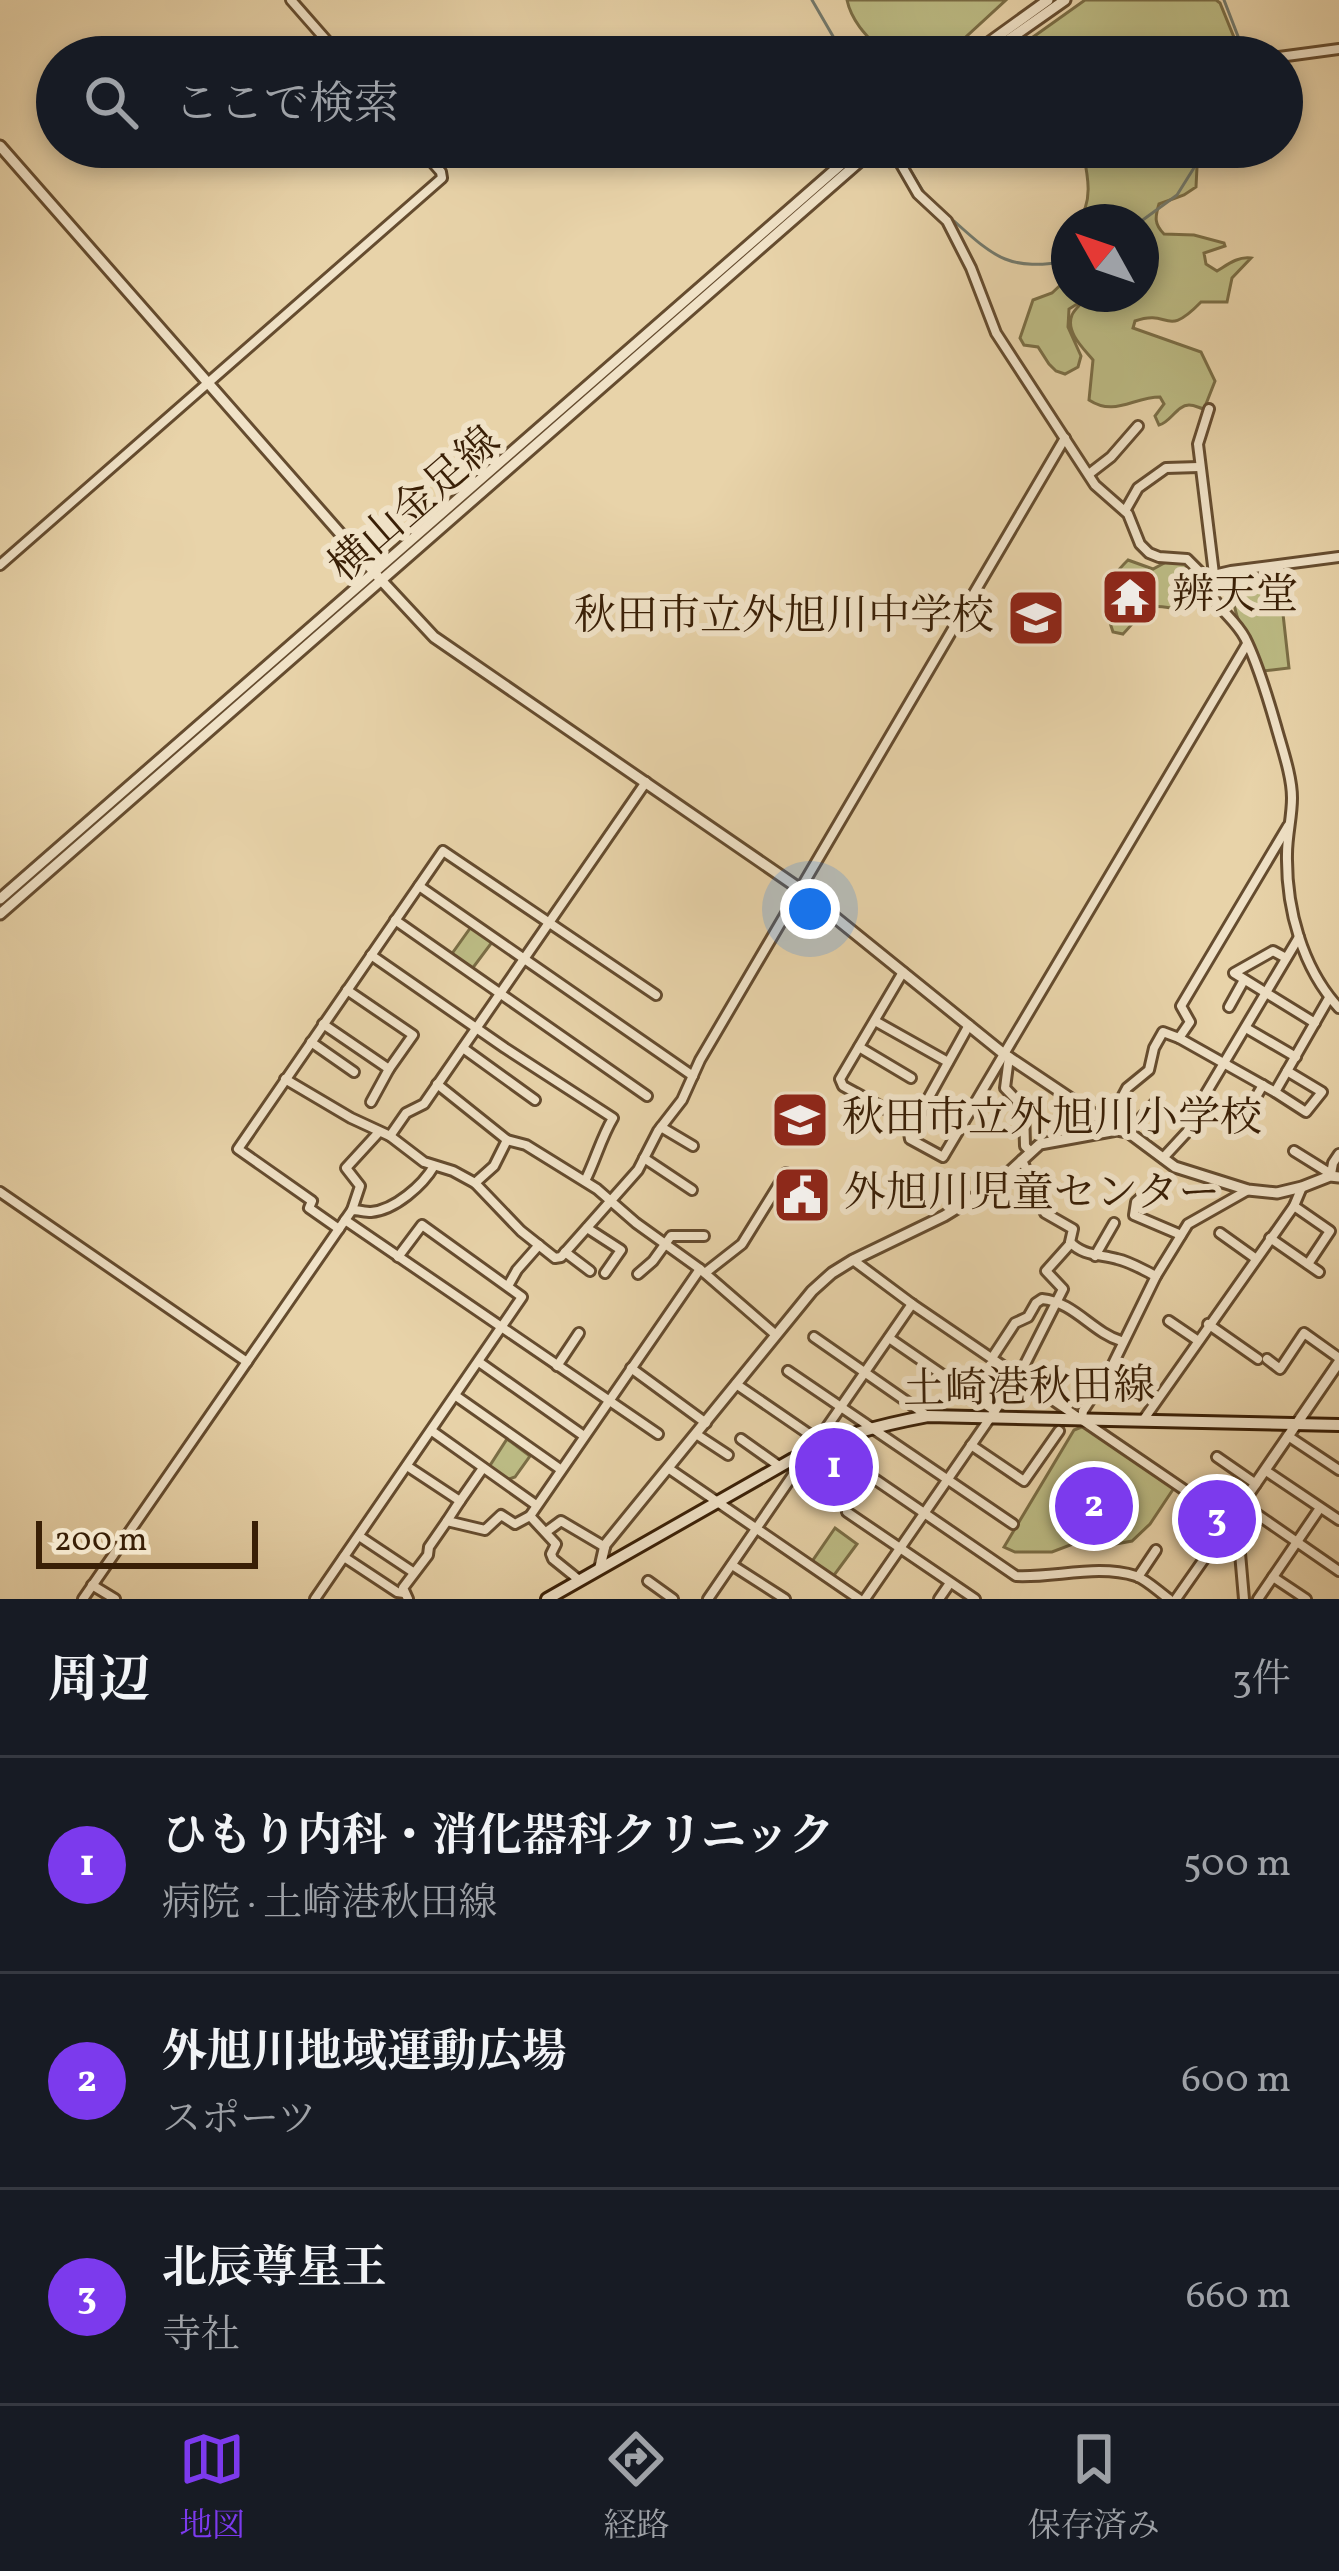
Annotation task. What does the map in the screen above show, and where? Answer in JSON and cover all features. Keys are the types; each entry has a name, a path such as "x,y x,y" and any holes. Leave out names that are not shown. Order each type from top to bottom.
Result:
{"main road":[{"name":"土崎港秋田線","path":"547,1599 820,1442 872,1427 928,1416 992,1414 1292,1431 1339,1426"}],"street":[{"path":"291,0 323,36"},
{"path":"997,36 1048,0"},
{"path":"1014,36 1065,0"},
{"path":"1303,54 1339,49"},
{"path":"0,146 434,638 800,889 1006,1055 1111,1129"},
{"path":"0,565 442,178 437,168"},
{"name":"横山金足線","path":"0,914 837,168"},
{"name":"横山金足線","path":"0,899 852,168"},
{"path":"903,168 918,194 947,221 997,333 1095,485 1125,511 1148,553 1187,559 1210,576 1339,557"},
{"path":"1209,410 1198,444 1211,598 1244,635 1276,725 1292,794 1287,857 1299,936 1306,960 1339,1008"},
{"path":"1089,474 1138,426"},
{"path":"285,1079 390,1136 434,1166 475,1183 539,1245 556,1258 565,1252 638,1170 682,1100 1065,438"},
{"path":"1125,511 1138,488 1166,468 1199,467"},
{"path":"969,1025 909,1132 910,1139 943,1157 1247,644"},
{"path":"390,1136 406,1113 424,1103 646,782"},
{"path":"1179,1038 1190,1022 1181,1006 1289,825"},
{"path":"656,995 443,851 238,1149 312,1201 308,1208 398,1257 658,1434"},
{"path":"419,886 693,1076"},
{"path":"395,920 647,1096"},
{"path":"1263,1085 1240,1124 1202,1100 1299,936"},
{"path":"1286,958 1273,951 1234,973 1315,1023"},
{"path":"371,955 614,1118 585,1181"},
{"path":"903,972 840,1079 913,1124"},
{"path":"1229,1007 1244,980"},
{"path":"347,990 413,1035 371,1102"},
{"path":"1275,1092 1329,998"},
{"path":"875,1021 948,1062"},
{"path":"323,1024 389,1070"},
{"path":"1246,1028 1296,1057"},
{"path":"1111,1129 1127,1088 1149,1070 1162,1031 1306,1112 1322,1092 1288,1071"},
{"path":"311,1042 354,1072"},
{"path":"859,1047 911,1078"},
{"path":"463,1048 535,1100"},
{"path":"1006,1055 1005,1088 1024,1108 1025,1145 1030,1150"},
{"path":"437,1084 508,1140 526,1145 585,1181 776,1335"},
{"path":"1128,1132 1155,1103"},
{"path":"1163,1158 1211,1106"},
{"path":"661,1127 693,1145"},
{"path":"600,1567 605,1547 812,1291 853,1260 944,1216 994,1184 1030,1150 1047,1141 1111,1129 1128,1132 1188,1172 1248,1190 1276,1193 1333,1175"},
{"path":"82,1599 352,1210 360,1186 346,1168 379,1132"},
{"path":"475,1183 494,1166 508,1140"},
{"path":"1294,1151 1333,1175"},
{"path":"1333,1175 1339,1154"},
{"path":"644,1158 692,1190"},
{"path":"668,1468 862,1599 1018,1376 1063,1289 1046,1271 1071,1244 1073,1229 1045,1213 1022,1160"},
{"path":"352,1210 379,1210 419,1188 434,1166"},
{"path":"447,1521 484,1530 501,1515 515,1524 530,1516 702,1271 742,1244 786,1173"},
{"path":"1143,1421 1303,1187"},
{"path":"1082,1418 1188,1224 1248,1190"},
{"path":"0,1192 247,1362"},
{"path":"1145,1194 1136,1202 1134,1215 1181,1235"},
{"path":"1294,1205 1330,1231 1307,1264"},
{"path":"1095,1256 1114,1222"},
{"path":"316,1599 523,1297 422,1225 398,1257"},
{"path":"587,1228 621,1250 604,1273"},
{"path":"1220,1233 1255,1258"},
{"path":"638,1274 670,1236 704,1235"},
{"path":"1270,1238 1319,1272"},
{"path":"1071,1244 1156,1276"},
{"path":"508,1286 539,1245"},
{"path":"565,1252 590,1271"},
{"path":"853,1260 1231,1521 1240,1553 1244,1599"},
{"path":"992,1358 1015,1323 1028,1317 1042,1299 1058,1301 1121,1341"},
{"path":"820,1442 912,1304"},
{"path":"1169,1321 1197,1340"},
{"path":"736,1384 1016,1576 1075,1571 1138,1576 1172,1599 1266,1471 1339,1360 1304,1333 1280,1369 1208,1324"},
{"path":"556,1366 579,1333"},
{"path":"814,1337 928,1416"},
{"path":"889,1338 992,1414"},
{"path":"479,1362 584,1436"},
{"path":"631,1368 706,1423"},
{"path":"788,1371 1013,1524"},
{"path":"456,1396 560,1469"},
{"path":"432,1431 536,1504"},
{"path":"971,1445 1024,1480 1058,1431"},
{"path":"1292,1431 1339,1470"},
{"path":"696,1434 728,1455"},
{"path":"741,1439 780,1467"},
{"path":"1217,1457 1256,1484"},
{"path":"708,1599 795,1472 793,1459"},
{"path":"407,1466 460,1501"},
{"path":"406,1596 403,1588 483,1467"},
{"path":"1266,1471 1339,1520"},
{"path":"1242,1504 1339,1571"},
{"path":"1258,1599 1321,1508"},
{"path":"847,1511 975,1599"},
{"path":"530,1516 556,1544 553,1559 579,1580"},
{"path":"546,1532 561,1521 605,1547"},
{"path":"359,1536 413,1572"},
{"path":"1138,1576 1156,1550"},
{"path":"344,1557 406,1596"},
{"path":"732,1565 785,1599"},
{"path":"1273,1577 1306,1599"},
{"path":"648,1581 674,1599"},
{"path":"939,1599 950,1583"},
{"path":"92,1585 115,1599"}],"shaded area":[{"path":"847,0 1006,0 967,36 867,36"},
{"path":"1085,0 1216,0 1233,36 1034,36"},
{"path":"1086,168 1197,168 1196,187 1159,204 1086,204"},
{"path":"1159,228 1164,234 1224,243 1204,253 1206,264 1217,271 1251,258 1232,278 1227,302 1201,302 1173,321 1135,321 1133,328 1201,352 1215,381 1204,409 1185,406 1159,425 1155,416 1164,404 1160,397 1116,407 1089,400 1093,360 1076,340 1071,328 1073,313 1159,312"},
{"path":"1051,293 1051,312 1069,312 1068,327 1081,356 1078,367 1065,374 1056,371 1038,347 1024,345 1020,338 1033,300"},
{"path":"1128,560 1153,569 1168,561 1186,562 1201,579 1182,610 1152,607 1123,634 1113,632 1107,593"},
{"path":"1278,569 1289,668 1263,671 1234,600 1213,585 1217,577"},
{"path":"471,927 493,941 472,969 451,955"},
{"path":"1084,1426 1174,1488 1132,1541 1105,1546 1078,1542 1052,1552 1015,1552 1004,1547 1074,1430"},
{"path":"507,1439 530,1456 515,1477 506,1480 489,1467"},
{"path":"835,1528 857,1544 832,1578 811,1563"}],"waterway":[{"path":"812,0 833,36"},
{"path":"1224,0 1238,36"},
{"path":"909,168 926,196"},
{"path":"1159,208 1177,195 1194,168"},
{"path":"954,221 1005,259 1051,264"}],"place":[{"name":"辨天堂","path":"1130,597"},
{"name":"秋田市立外旭川中学校","path":"1036,618"},
{"name":"秋田市立外旭川小学校","path":"800,1120"},
{"name":"外旭川児童センター","path":"802,1195"},
{"name":"ひもり内科・消化器科クリニック","path":"834,1467"},
{"name":"外旭川地域運動広場","path":"1094,1506"},
{"name":"北辰尊星王","path":"1217,1519"}]}
